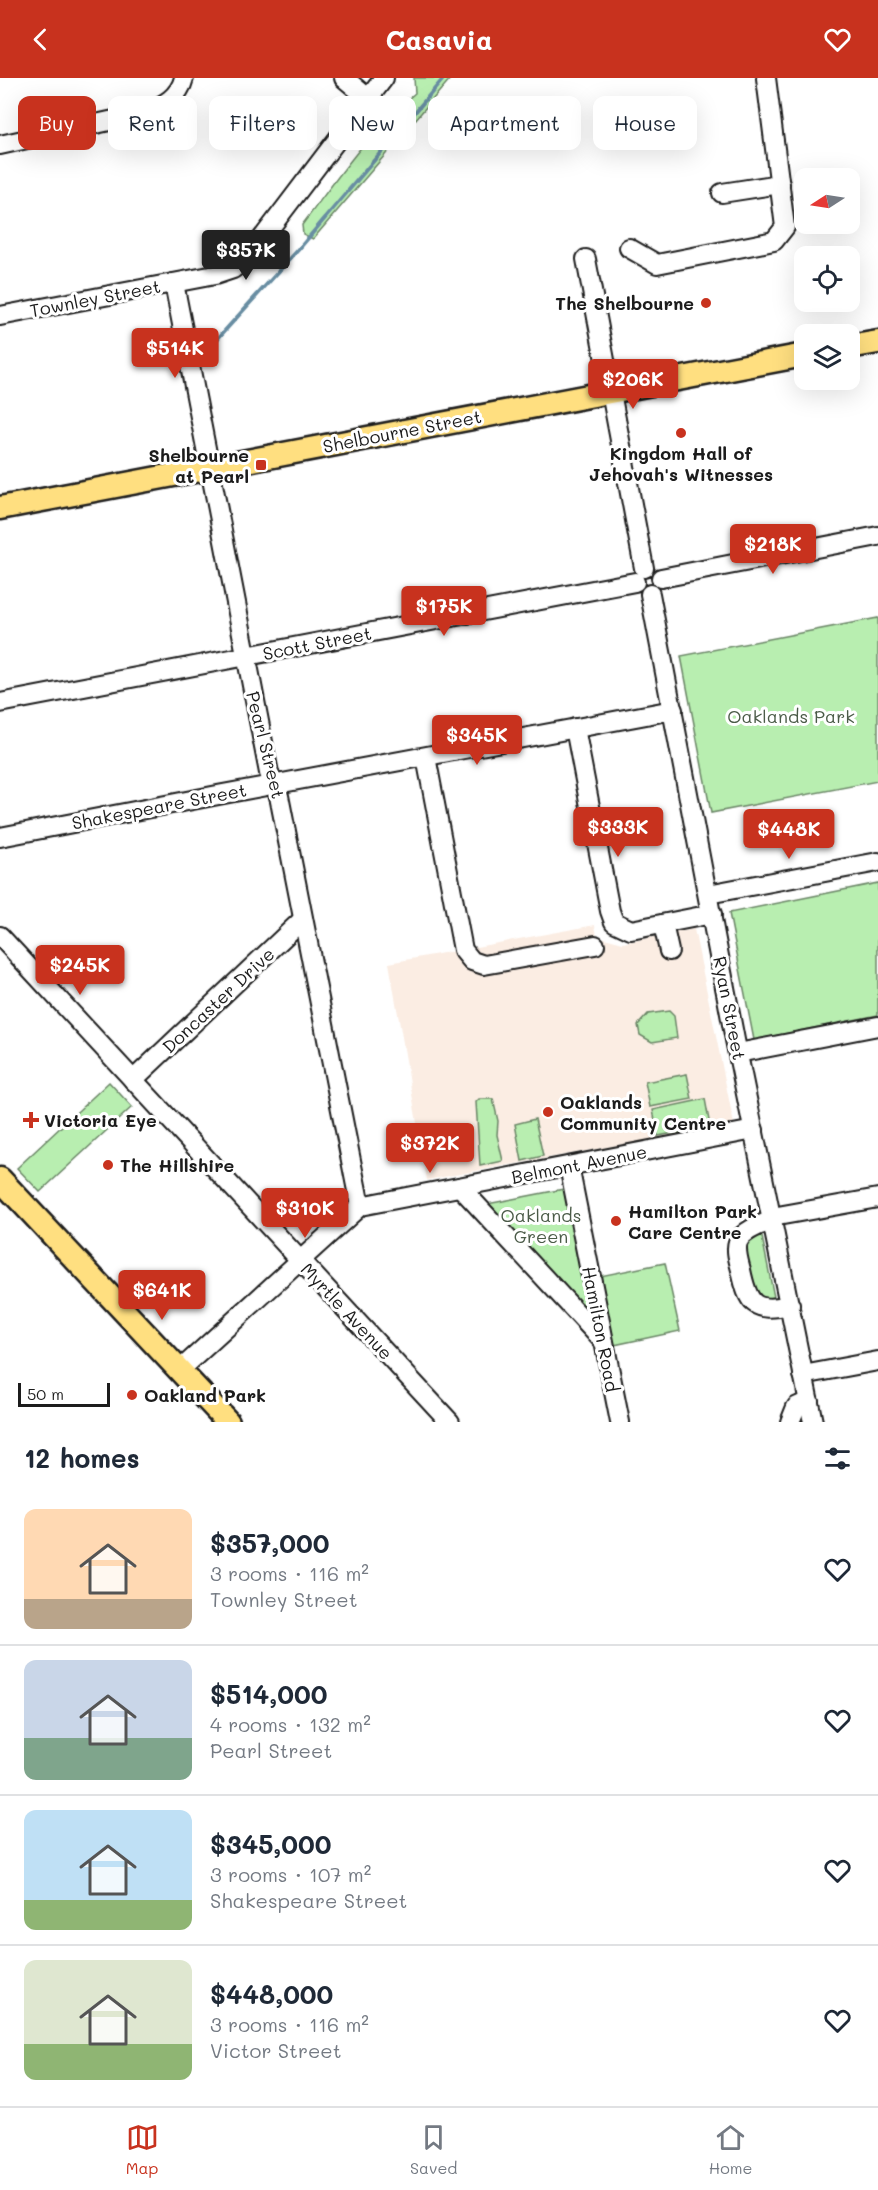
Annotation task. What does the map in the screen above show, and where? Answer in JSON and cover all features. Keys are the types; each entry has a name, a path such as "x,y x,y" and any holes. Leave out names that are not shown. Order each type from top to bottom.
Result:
{"main road":[{"path":"860,345 878,342"},
{"name":"Shelbourne Street","path":"0,508 611,390 794,358"},
{"path":"0,1179 228,1422"}],"street":[{"path":"0,145 146,112 168,102 182,86 184,78"},
{"path":"344,78 365,96"},
{"name":"Townley Street","path":"371,96 384,78"},
{"path":"629,248 657,264 774,241 785,226 766,78"},
{"name":"Townley Street","path":"0,316 215,275 233,269 248,257 330,150"},
{"path":"722,193 780,184"},
{"path":"586,259 611,390 640,575 640,591 650,594 659,588 661,578 655,569 640,575"},
{"name":"Pearl Street","path":"174,283 269,773 279,796 360,1206"},
{"path":"661,578 878,536"},
{"name":"Scott Street","path":"0,703 246,656 640,575"},
{"name":"Ryan Street","path":"650,594 738,1053 813,1422"},
{"name":"Shakespeare Street","path":"0,837 274,783 673,710"},
{"path":"575,728 612,919 621,927 631,930 711,914"},
{"path":"426,757 463,950 472,962 484,964 595,945"},
{"path":"708,894 878,862"},
{"name":"Doncaster Drive","path":"133,1080 302,920"},
{"path":"663,924 669,951"},
{"name":"Myrtle Avenue","path":"0,936 450,1422"},
{"path":"738,1053 878,1026"},
{"name":"Belmont Avenue","path":"360,1206 754,1130"},
{"name":"Hamilton Road","path":"569,1166 620,1422"},
{"path":"460,1187 603,1341"},
{"path":"790,1305 772,1309 758,1307 749,1300 737,1254 737,1243 742,1236 773,1218 878,1198"},
{"path":"180,1370 360,1206"},
{"path":"803,1375 878,1361"},
{"path":"790,1422 796,1407 808,1401"}],"shaded area":[{"path":"595,925 597,936 623,943 694,929 734,1124 427,1180 389,963"}],"green space":[{"path":"414,78 451,78 436,96 428,96 428,105 416,119 416,96 412,96 415,93"},
{"path":"359,150 389,150 313,239 303,234 302,225"},
{"name":"Oaklands Park","path":"878,618 878,781 711,813 681,656"},
{"path":"878,883 878,1015 754,1040 729,913"},
{"path":"669,1011 674,1016 677,1038 652,1042 640,1035 638,1025 648,1014"},
{"path":"687,1074 692,1099 650,1107 645,1082"},
{"path":"109,1082 132,1107 40,1192 17,1168"},
{"path":"479,1099 493,1099 503,1161 480,1166 476,1102"},
{"path":"705,1099 710,1126 658,1136 653,1110"},
{"path":"535,1119 543,1156 522,1161 515,1124"},
{"name":"Oaklands Green","path":"564,1189 589,1311 582,1312 482,1205"},
{"path":"761,1232 776,1307 757,1304 744,1246 749,1238"},
{"path":"665,1263 680,1331 614,1345 600,1276"}],"waterway":[{"path":"210,347 298,250 444,78"}],"place":[{"name":"The Shelbourne","path":"706,303"},
{"name":"Kingdom Hall of Jehovah's Witnesses","path":"681,433"},
{"name":"Shelbourne at Pearl","path":"261,465"},
{"name":"Oaklands Community Centre","path":"548,1112"},
{"name":"Victoria Eye","path":"31,1120"},
{"name":"The Hillshire","path":"108,1165"},
{"name":"Hamilton Park Care Centre","path":"616,1221"},
{"name":"Oakland Park","path":"132,1395"}]}
